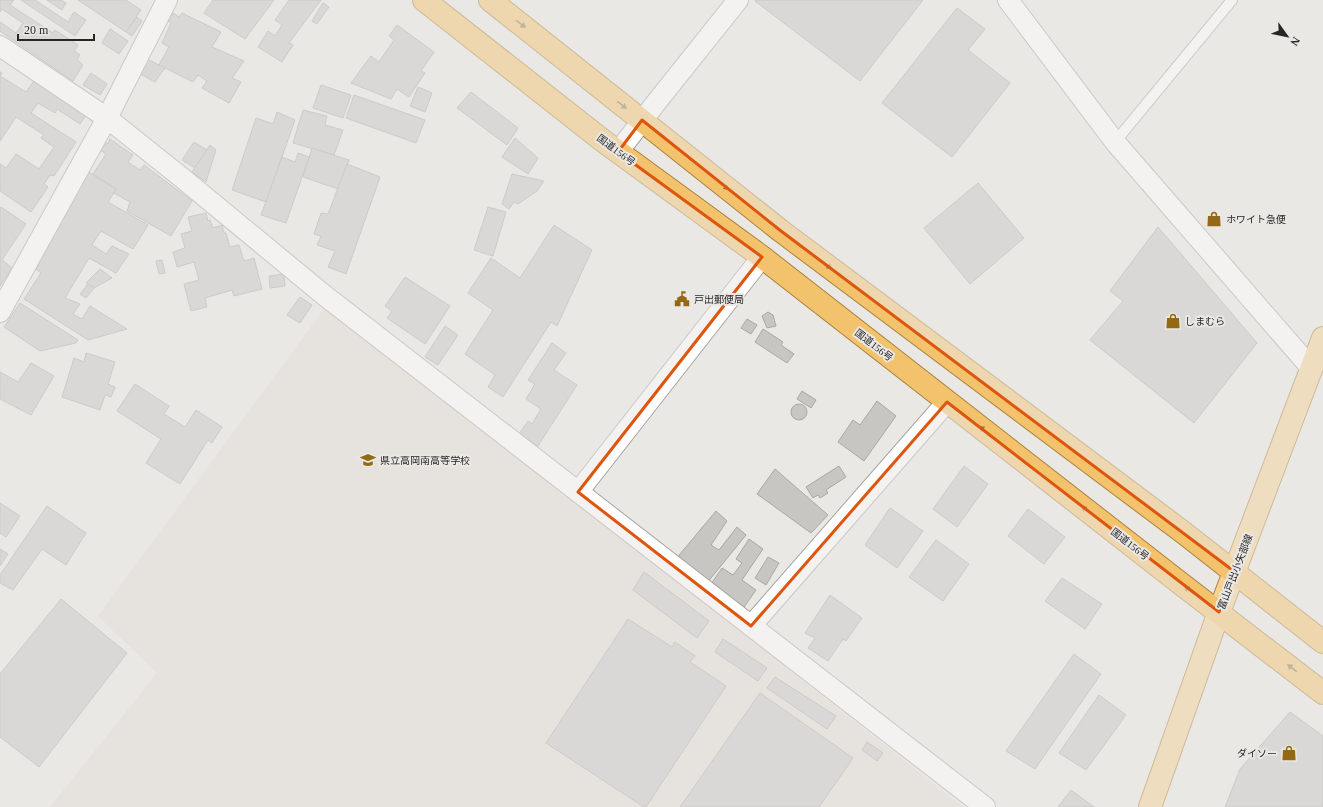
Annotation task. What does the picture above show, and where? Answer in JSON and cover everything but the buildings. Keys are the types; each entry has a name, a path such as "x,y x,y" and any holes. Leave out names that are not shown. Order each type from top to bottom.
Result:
{"highway":[{"name":"国道156号","path":"424,0 618,152 762,257 1323,693"},
{"path":"490,0 781,231 1184,533 1323,642"}],"main road":[{"name":"富山戸出小矢部線","path":"1150,807 1219,612 1323,338"}],"street":[{"path":"0,312 107,118 167,0"},
{"path":"618,152 738,0"},
{"path":"1008,0 1115,142 1312,369"},
{"path":"0,46 107,118 324,295 985,807"},
{"path":"578,492 762,257"},
{"path":"750,626 947,402"}],"lane":[{"path":"1115,142 1232,0"}],"highlighted area":[{"path":"642,120 781,231 1235,572 1219,612 947,402 751,626 578,492 762,257 618,152"}],"shaded area":[{"name":"県立高岡南高等学校","path":"327,305 963,807 50,807 157,673 98,616"}],"place":[{"name":"ホワイト急便","path":"1214,219"},
{"name":"戸出郵便局","path":"682,299"},
{"name":"しまむら","path":"1173,321"},
{"name":"県立高岡南高等学校","path":"368,460"},
{"name":"ダイソー","path":"1289,753"}]}
